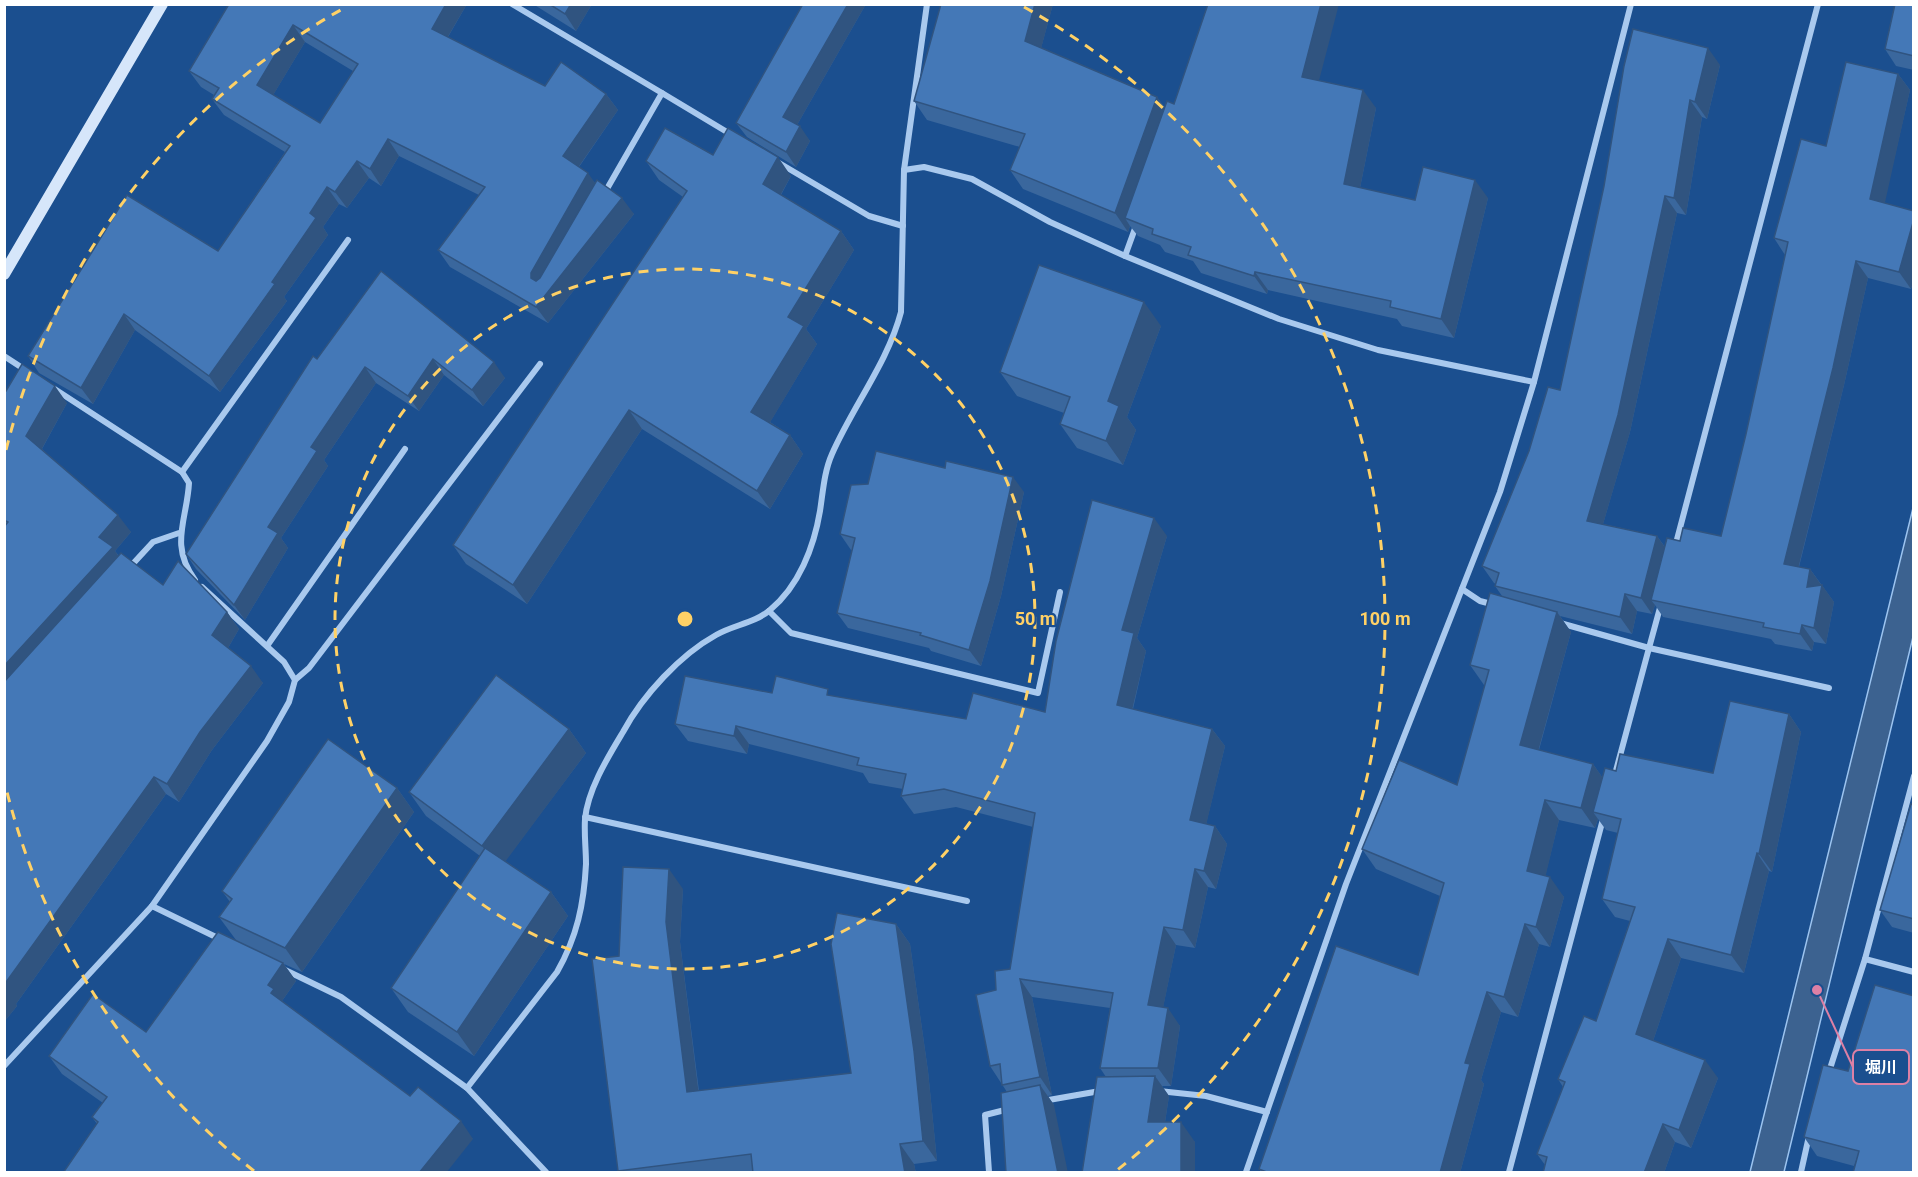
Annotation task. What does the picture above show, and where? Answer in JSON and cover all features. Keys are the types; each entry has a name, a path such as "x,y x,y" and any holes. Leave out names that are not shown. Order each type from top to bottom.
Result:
{"street":[{"path":"4,274 162,4"},
{"path":"512,4 735,136"},
{"path":"467,1088 557,972 567,955 580,923 583,906 585,817 594,789 624,729 648,697 680,662 716,635 769,611 798,578 812,546 831,455 897,327 903,295 904,170 927,4"},
{"path":"1246,1173 1346,884 1500,492 1534,382 1631,4"},
{"path":"1673,556 1818,4"},
{"path":"599,202 662,93"},
{"path":"776,161 868,216 903,226"},
{"path":"904,170 924,167 972,179 1050,222 1125,256 1279,319 1378,350 1534,382"},
{"path":"1125,256 1141,212"},
{"path":"182,472 348,240"},
{"path":"4,356 34,376"},
{"path":"4,1066 152,906 267,741 289,702 295,680 316,659 540,364"},
{"path":"44,382 182,472 189,483 179,533 182,554 193,578 284,662 295,680"},
{"path":"267,646 405,449"},
{"path":"122,577 153,542 179,533"},
{"path":"1462,589 1480,601 1503,608"},
{"path":"1612,785 1664,591"},
{"path":"769,611 790,633 1038,693 1060,592"},
{"path":"1548,620 1649,648 1829,688"},
{"path":"1827,1079 1865,960 1914,776"},
{"path":"1509,1173 1606,808"},
{"path":"585,817 967,901"},
{"path":"152,906 226,941"},
{"path":"1865,960 1914,972"},
{"path":"278,967 341,997 467,1088 546,1173"},
{"path":"1031,1104 1066,1095 1113,1090"},
{"path":"1154,1090 1206,1096 1267,1112"},
{"path":"989,1173 985,1115 1020,1106"},
{"path":"1801,1173 1810,1133"},
{"path":"535,1173 540,1166"}],"water":[{"path":"1913,508 1913,637 1784,1172 1750,1172"}],"building":[{"path":"229,4 446,4 432,29 545,86 561,62 606,94 563,156 588,173 531,273 531,278 536,281 540,278 597,180 622,198 536,307 438,250 485,187 388,139 370,169 357,161 335,192 327,187 310,213 316,218 272,282 275,284 209,376 124,314 81,388 28,356 127,195 218,251 290,146 212,99 219,88 189,71","holes":["293,25 358,64 320,123 257,85"]},
{"path":"549,4 571,4 565,14"},
{"path":"803,4 848,4 783,117 800,126 786,152 736,123"},
{"path":"941,4 1035,4 1025,41 1157,97 1115,213 1010,170 1025,134 914,101"},
{"path":"1208,4 1321,4 1302,77 1363,90 1344,184 1415,200 1423,167 1475,180 1441,319 1390,307 1391,301 1255,272 1254,276 1188,255 1191,247 1152,234 1153,229 1125,218 1167,101 1174,104"},
{"path":"1895,4 1914,4 1914,56 1885,49"},
{"path":"1633,29 1708,48 1695,102 1690,100 1674,198 1665,196 1618,415 1587,521 1657,536 1641,598 1625,594 1620,617 1495,586 1499,573 1482,566 1529,451 1548,387 1560,390 1604,186 1624,66"},
{"path":"1846,62 1898,74 1870,199 1914,211 1914,219 1899,272 1856,261 1833,368 1784,564 1810,569 1807,587 1822,585 1814,628 1802,625 1800,634 1763,627 1764,623 1651,600 1667,538 1680,541 1683,528 1721,536 1788,242 1774,238 1801,139 1826,146"},
{"path":"665,128 713,155 728,128 778,157 763,184 841,231 788,317 804,326 751,412 790,435 757,491 629,410 513,585 453,545 687,191 646,161"},
{"path":"1039,265 1144,302 1108,401 1119,406 1106,441 1060,424 1070,397 1000,372"},
{"path":"381,271 494,362 472,390 433,359 408,396 365,367 311,447 317,451 268,527 278,533 234,605 186,554 313,356 317,359"},
{"path":"22,364 55,386 26,436 118,515 99,537 113,547 4,666 4,527 8,522 4,520 4,390 6,391"},
{"path":"876,451 945,468 946,461 1013,477 990,581 969,650 920,635 921,633 837,613 855,538 840,534 851,485 868,484"},
{"path":"1092,500 1154,518 1122,630 1134,633 1117,705 1212,729 1190,820 1215,826 1204,871 1195,869 1183,930 1164,927 1148,1005 1168,1008 1158,1068 1100,1068 1113,993 1020,979 1040,1077 1002,1085 1000,1064 990,1066 976,995 996,990 995,971 1010,969 1035,813 944,789 901,796 906,774 857,765 859,758 736,726 734,736 675,724 685,676 772,693 776,676 828,689 827,695 966,719 973,693 1045,712 1056,641"},
{"path":"121,553 163,585 178,561 227,612 212,635 251,666 200,732 167,784 154,777 4,985 4,682"},
{"path":"1490,593 1557,612 1520,745 1593,764 1581,808 1545,800 1527,871 1550,877 1536,927 1525,924 1504,997 1487,992 1465,1063 1470,1064 1440,1173 1269,1173 1259,1169 1336,946 1418,975 1444,883 1362,849 1399,760 1457,785 1489,670 1470,665"},
{"path":"496,675 569,729 482,846 409,792"},
{"path":"1730,701 1789,714 1759,854 1757,853 1731,955 1668,939 1636,1034 1705,1060 1679,1130 1663,1124 1644,1173 1543,1173 1547,1157 1537,1154 1565,1082 1558,1079 1584,1016 1596,1021 1635,907 1602,899 1621,819 1593,812 1605,768 1616,771 1620,754 1713,773"},
{"path":"328,739 397,788 285,948 219,917 232,899 222,891"},
{"path":"1911,804 1914,805 1914,919 1880,910"},
{"path":"485,848 551,892 457,1032 391,988"},
{"path":"623,867 669,869 666,922 687,1092 851,1073 831,944 837,913 896,924 914,1051 923,1141 900,1144 905,1173 753,1173 751,1154 618,1171 592,959 619,956"},
{"path":"218,932 283,963 268,985 274,989 271,993 410,1096 418,1087 461,1121 419,1173 63,1173 98,1122 92,1117 107,1097 49,1056 93,994 146,1032"},
{"path":"1875,985 1914,996 1914,1173 1853,1173 1859,1151 1804,1137 1823,1065 1848,1071"},
{"path":"1155,1076 1148,1122 1181,1122 1181,1173 1082,1173 1097,1077"},
{"path":"1040,1085 1058,1173 1006,1173 1001,1093"}],"place":[{"name":"堀川","path":"1817,990"}]}
